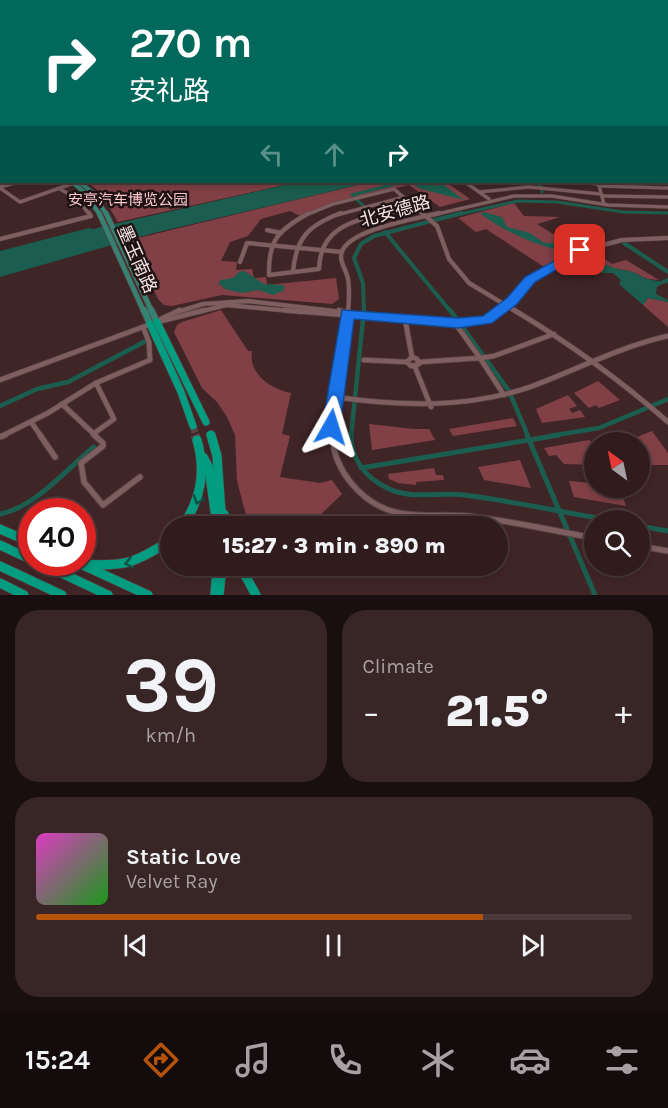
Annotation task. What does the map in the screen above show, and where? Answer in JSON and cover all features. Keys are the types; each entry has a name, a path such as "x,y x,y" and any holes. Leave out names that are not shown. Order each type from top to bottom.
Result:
{"highway":[{"path":"150,324 206,422"},
{"path":"150,324 181,392 193,426"},
{"path":"211,435 217,456 222,516"},
{"path":"197,440 209,468 216,516"},
{"path":"188,516 200,495 204,470 201,452"},
{"path":"222,508 225,516"},
{"path":"0,529 18,536"},
{"path":"0,545 18,554"},
{"path":"96,565 109,566 132,563 160,548"},
{"path":"0,566 62,595"},
{"path":"96,571 148,595"},
{"path":"68,576 108,595"},
{"path":"217,576 217,595"},
{"path":"217,595 220,576"},
{"path":"246,576 256,595"},
{"path":"0,584 21,594"}],"main road":[{"name":"墨玉南路","path":"77,183 91,191 131,265 150,324"},
{"name":"墨玉南路","path":"100,207 150,324"}],"street":[{"path":"0,188 17,183"},
{"path":"0,188 17,201 72,183"},
{"path":"467,183 490,199"},
{"path":"604,204 598,184 668,188"},
{"path":"0,239 92,216 76,198 58,188"},
{"path":"479,192 509,188 544,188 601,195 668,197"},
{"path":"416,207 371,217 340,229 328,237 320,250 318,269 268,275 268,259 272,246 281,233 312,211 350,198 394,189 416,207 431,221 440,232 449,259 461,276 591,360 668,422"},
{"path":"129,194 147,196 180,193"},
{"name":"北安德路","path":"342,252 350,240 364,231 490,199 542,196 604,204 668,207"},
{"path":"293,272 296,248 309,231 321,222 367,206 404,197"},
{"path":"267,230 281,233"},
{"path":"0,380 150,324 226,305 459,323 487,320 507,306 530,279 585,248 615,240 668,238"},
{"path":"240,262 248,243 342,252 341,261 350,287 331,427 336,458 348,482 372,502 398,513 419,516 452,513 584,536"},
{"path":"405,319 412,357"},
{"path":"459,323 484,358 505,394"},
{"path":"0,437 62,405 96,383 150,360 150,324"},
{"path":"415,367 420,362 484,358 554,334"},
{"path":"334,397 431,406 465,403 515,392 633,344 668,336"},
{"path":"407,362 412,357"},
{"path":"412,357 420,362"},
{"path":"364,360 407,362 415,367 431,406"},
{"path":"93,434 114,419 96,383"},
{"path":"62,405 104,445 81,465 84,482 102,506 140,477"},
{"path":"31,422 55,457"},
{"path":"650,548 668,551"}],"green space":[{"name":"安亭汽车博览公园","path":"88,183 294,183 118,222 100,192"},
{"path":"366,183 447,183 470,199 440,207 409,185 332,203 300,216 290,211 261,219 248,236 230,242 221,261 237,262 236,270 252,269 254,278 266,277 267,285 336,278 339,299 332,304 222,295 172,306 164,305 158,299 130,240"},
{"path":"514,203 524,216 560,217 537,224 577,249 544,267 486,229 476,232 458,218"},
{"path":"593,251 612,264 626,260 659,280 647,279 633,272 614,268 582,256"},
{"path":"648,298 668,302 668,327 643,305"},
{"path":"221,310 248,351 252,351 254,367 262,379 276,388 291,393 282,434 290,436 280,477 320,483 332,480 342,494 319,516 246,516 237,481 235,435 217,402 202,388 174,332 177,325"},
{"path":"598,381 620,400 599,408 596,405 589,408 574,393"},
{"path":"568,395 577,406 569,409 572,413 580,410 585,417 542,423 536,409"},
{"path":"513,418 517,426 453,436 449,429"},
{"path":"369,424 429,429 435,440 372,450"},
{"path":"652,431 668,453 668,465 650,465 650,432"},
{"path":"584,441 584,465 564,464 556,455 549,456 544,448"},
{"path":"520,460 531,488 484,480 478,467"},
{"path":"434,468 436,475 443,475 444,480 416,482 416,485 398,483 389,479 388,474"},
{"path":"569,481 584,482 584,498 623,498 626,506 574,497"}],"shaded area":[{"path":"294,183 366,183 154,233 0,277 0,251 89,228 93,229"},
{"path":"410,183 430,183 437,186 436,183 441,183 464,200 421,189"},
{"path":"483,212 502,217 507,227 530,233 544,243 557,243 567,250 561,251 519,236 481,214"},
{"path":"582,256 614,268 633,272 647,279 663,282 657,287 656,294 668,302 648,298 643,305 619,284 621,280 613,273 602,273 582,260"},
{"path":"244,271 264,284 285,287 283,291 273,295 259,290 242,293 225,289 218,283"}],"waterway":[{"path":"371,213 352,195 406,183"},
{"path":"536,183 541,186 542,192"},
{"path":"456,215 518,201 557,202 623,212 668,213"},
{"path":"371,213 376,223"},
{"path":"386,233 462,213"},
{"path":"364,311 363,283 354,258 361,244 374,236 386,233"},
{"path":"386,233 451,312"},
{"path":"624,243 668,272"},
{"path":"663,282 668,280"},
{"path":"450,310 509,391 528,436"},
{"path":"351,435 364,311"},
{"path":"0,406 37,389 68,382 146,341"},
{"path":"550,436 599,428 668,399"},
{"path":"351,435 354,452 362,468"},
{"path":"527,435 529,440"},
{"path":"529,440 559,435"},
{"path":"362,468 529,440"},
{"path":"529,440 559,511"},
{"path":"0,514 26,504 38,496 94,447"},
{"path":"362,468 379,484 405,494 464,495 559,511"},
{"path":"559,511 584,515"},
{"path":"559,511 595,595"},
{"path":"650,528 668,531"}],"tunnel":[{"path":"193,426 196,436"},
{"path":"195,435 197,440"}],"route":[{"path":"331,427 347,314 458,323 487,320 512,301 530,279 580,250"}]}
